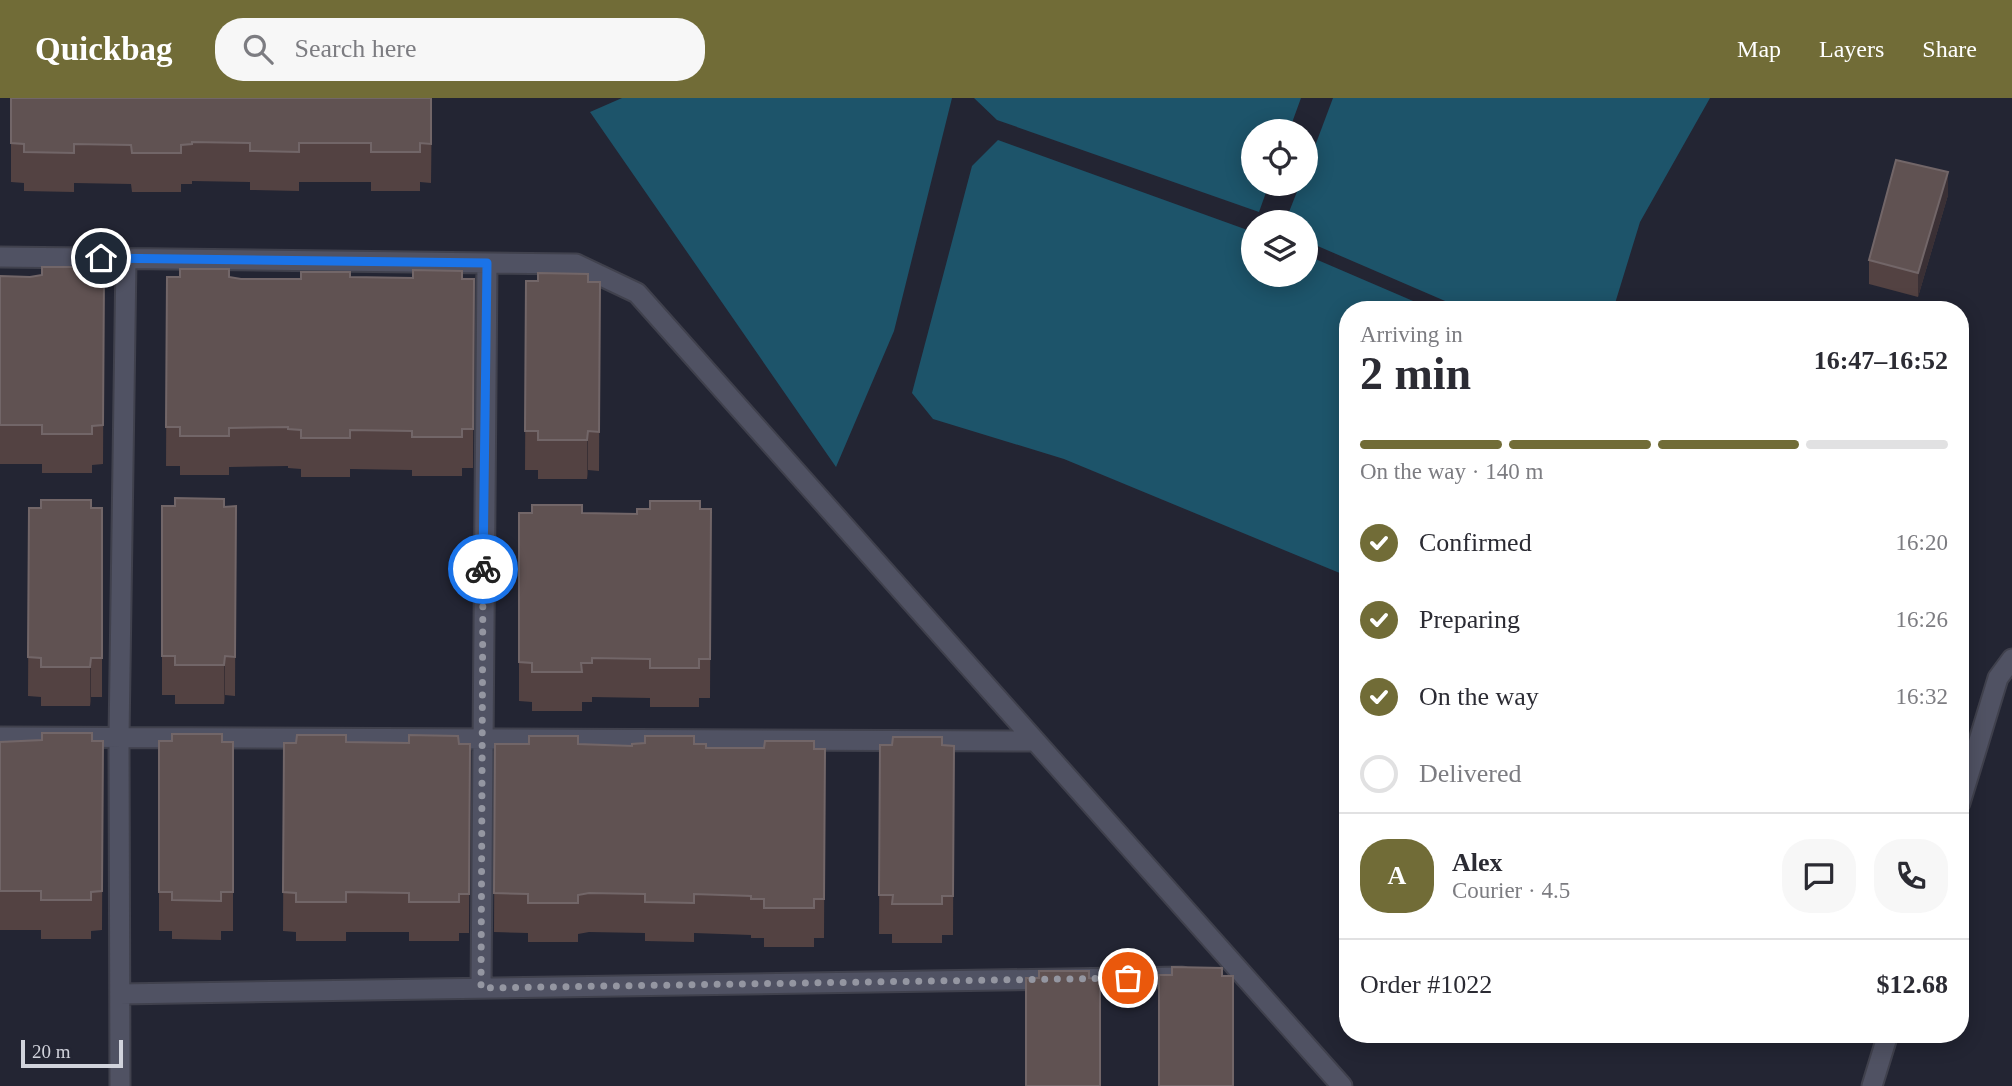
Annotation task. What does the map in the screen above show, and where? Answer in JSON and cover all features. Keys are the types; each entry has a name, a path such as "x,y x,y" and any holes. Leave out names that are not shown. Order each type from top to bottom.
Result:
{"street":[{"path":"0,257 576,264 637,293 1342,1086"},
{"path":"120,1086 119,738 126,258"},
{"path":"481,988 487,263"},
{"path":"1969,773 1998,678 2012,659"},
{"path":"0,737 1035,741"},
{"path":"120,994 1182,977"},
{"path":"1872,1086 1885,1043"}],"water":[{"path":"622,98 952,98 894,331 836,467 590,112"},
{"path":"974,98 1301,98 1293,119 1241,119 1241,196 1265,196 1260,210 997,120"},
{"path":"1333,98 1710,98 1640,222 1616,301 1445,301 1318,246 1318,210 1290,210 1295,196 1318,196 1318,138"},
{"path":"998,140 1241,228 1241,287 1318,287 1318,260 1413,301 1339,301 1339,573 1064,459 933,419 912,393 972,166"}],"building":[{"path":"11,98 431,98 431,144 420,143 420,152 371,152 371,143 299,143 299,152 250,151 250,143 192,142 181,145 181,153 132,153 131,145 74,144 74,153 24,152 24,144 11,143"},
{"path":"1896,160 1948,172 1918,273 1869,260"},
{"path":"42,267 92,267 92,275 104,276 103,425 92,426 92,434 42,434 42,425 0,425 0,276 42,275"},
{"path":"180,269 229,269 229,277 241,279 301,279 301,272 350,272 350,277 413,278 413,270 462,271 462,279 474,279 473,429 462,429 462,437 412,437 412,431 350,430 350,438 301,438 301,430 288,427 229,428 229,436 180,436 180,427 166,427 167,277 180,277"},
{"path":"538,273 588,274 588,282 600,282 599,432 588,431 587,440 538,440 538,431 525,431 526,281 538,281"},
{"path":"175,498 224,499 224,507 236,506 235,657 225,656 224,665 175,665 175,656 162,656 162,506 175,506"},
{"path":"41,500 91,500 91,508 102,508 102,658 91,658 90,667 41,667 41,658 28,657 29,508 41,508"},
{"path":"650,501 700,501 700,509 711,509 710,659 699,659 699,668 650,668 650,659 592,658 592,663 581,663 582,672 532,672 532,663 519,662 519,513 532,513 532,505 582,505 582,513 637,514 637,509 650,509"},
{"path":"42,733 92,733 92,741 103,741 102,891 91,892 91,900 41,900 41,891 0,891 0,742 42,740"},
{"path":"172,734 222,734 222,742 233,742 233,892 221,892 221,901 172,900 172,892 159,892 159,741 172,741"},
{"path":"297,735 346,735 346,742 409,743 409,735 458,736 459,744 470,744 469,894 459,894 459,902 409,902 409,893 346,892 346,902 296,902 296,893 283,892 284,743 296,743"},
{"path":"529,736 578,736 578,744 632,746 645,743 645,736 694,736 694,744 706,744 706,748 764,748 765,741 814,741 814,749 825,749 824,899 814,899 814,908 764,908 764,899 751,899 751,896 694,894 694,903 645,902 645,894 589,893 578,895 578,903 528,903 528,894 494,893 495,744 529,744"},
{"path":"893,737 942,737 942,745 954,746 953,896 942,896 942,904 892,904 893,895 879,895 880,745 892,745"},
{"path":"1172,967 1222,968 1222,976 1233,976 1233,1086 1159,1086 1159,975 1172,975"},
{"path":"1039,971 1089,971 1089,978 1100,979 1100,1086 1026,1086 1026,978 1039,978"}],"way so far":[{"path":"483,569 481,988 1128,978"}],"route":[{"path":"101,258 487,263 483,569"}]}
